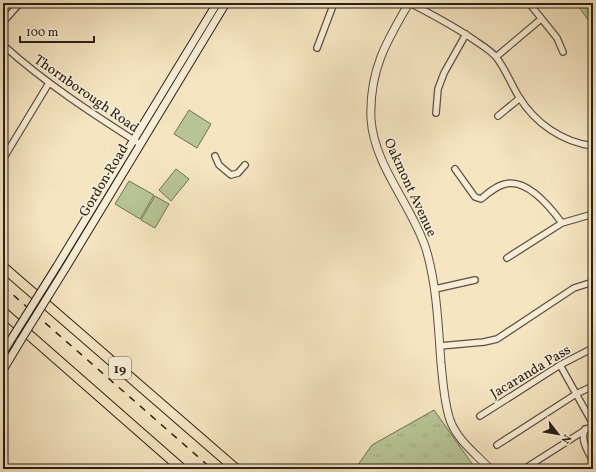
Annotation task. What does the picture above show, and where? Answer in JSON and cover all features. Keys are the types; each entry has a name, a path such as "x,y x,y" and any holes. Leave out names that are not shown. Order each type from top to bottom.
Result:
{"highway":[{"name":"19","path":"3,267 236,469"},
{"name":"19","path":"3,312 182,469"}],"main road":[{"name":"Gordon Road","path":"3,370 65,269 217,3"},
{"name":"Gordon Road","path":"3,353 57,266 226,3"},
{"name":"Oakmont Avenue","path":"410,3 389,36 379,60 373,86 373,134 380,157 417,227 425,249 435,289 445,401 452,425 463,441 490,469"}],"street":[{"path":"3,22 20,3"},
{"path":"317,48 334,3"},
{"path":"410,3 466,34 496,57 520,98 536,118 554,133 575,142 593,146"},
{"path":"529,3 557,38 563,52"},
{"path":"496,57 541,19"},
{"path":"436,113 438,89 444,73 466,34"},
{"name":"Thornborough Road","path":"3,45 49,83 138,142"},
{"path":"3,159 49,83"},
{"path":"498,116 520,98"},
{"path":"214,156 219,165 232,175 238,173 245,165"},
{"path":"455,169 475,197 481,199 494,189 506,184 516,184 528,189 542,199 562,223"},
{"path":"507,258 562,223 593,214"},
{"path":"435,289 474,280"},
{"path":"440,346 484,342 496,338 574,288 593,282"},
{"name":"Jacaranda Pass","path":"480,416 560,365 593,348"},
{"path":"524,469 593,424 560,365"},
{"path":"497,445 576,394 593,386"},
{"path":"585,429 583,441 593,461"}],"green space":[{"path":"576,3 593,3 593,24 591,24"},
{"path":"189,110 211,124 197,148 174,134"},
{"path":"176,169 189,179 171,201 159,190"},
{"path":"129,181 154,195 140,219 115,204"},
{"path":"155,196 169,204 155,228 141,220"},
{"path":"434,410 473,465 478,469 355,469 372,445"}],"railway":[{"path":"3,286 212,469"}]}
